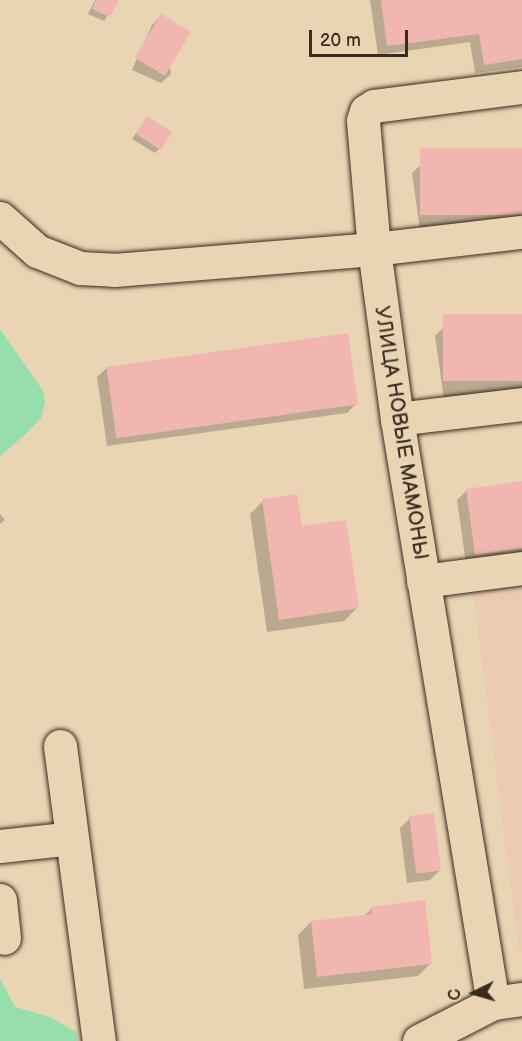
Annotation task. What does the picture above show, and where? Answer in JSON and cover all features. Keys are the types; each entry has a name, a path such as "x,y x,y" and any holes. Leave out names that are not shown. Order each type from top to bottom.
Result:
{"street":[{"name":"УЛИЦА НОВЫЕ МАМОНЫ","path":"508,1001 423,581 397,419 374,249 363,133 366,111 374,106 522,87"},
{"path":"0,218 37,251 80,268 114,270 374,249 522,231"},
{"path":"397,419 522,404"},
{"path":"423,581 522,568"},
{"path":"60,746 99,1041"},
{"path":"0,846 72,838"},
{"path":"0,900 4,938"},
{"path":"418,1041 508,1001"}],"shaded area":[{"path":"522,586 522,951 519,951 473,592"}],"green space":[{"path":"0,329 43,391 45,402 41,418 0,456"},
{"path":"0,979 15,1007 50,1017 76,1032 78,1041 0,1041"}],"building":[{"path":"96,0 119,0 110,17 92,9"},
{"path":"381,0 522,0 522,59 484,65 479,34 387,46"},
{"path":"161,14 191,32 165,76 135,58"},
{"path":"147,116 172,132 161,150 136,134"},
{"path":"420,148 522,148 522,215 420,215"},
{"path":"443,314 522,314 522,381 443,381"},
{"path":"348,333 358,404 116,438 106,367"},
{"path":"522,481 522,548 475,555 466,489"},
{"path":"297,494 302,526 346,520 359,608 279,620 262,499"},
{"path":"434,813 441,871 416,874 409,816"},
{"path":"425,900 432,964 317,977 311,921 372,914 371,907"}]}
